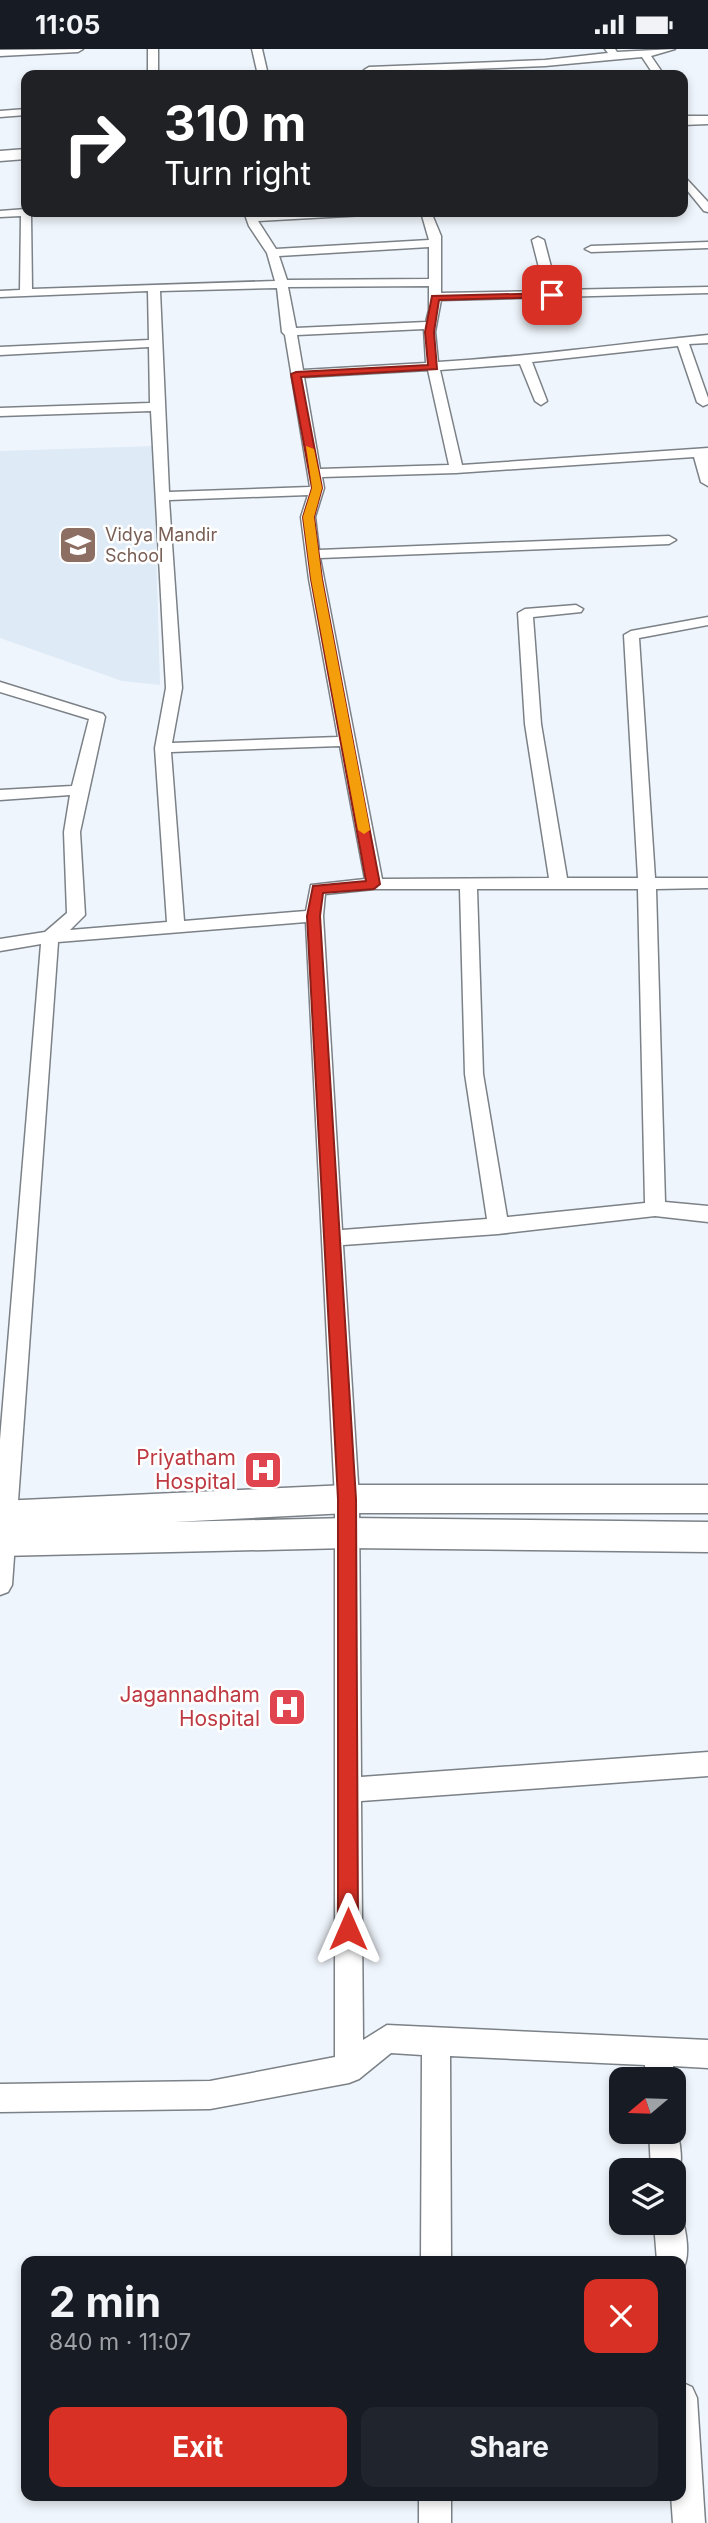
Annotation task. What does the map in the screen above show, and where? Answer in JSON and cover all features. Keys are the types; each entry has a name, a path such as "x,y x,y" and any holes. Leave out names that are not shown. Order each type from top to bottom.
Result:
{"main road":[{"path":"688,114 708,112"},
{"path":"688,121 708,120"},
{"path":"0,156 21,154"},
{"path":"0,165 21,163"},
{"path":"3,1528 347,1516 708,1499"},
{"path":"347,1516 708,1537"}],"street":[{"path":"0,53 78,49"},
{"path":"153,49 153,70"},
{"path":"257,49 262,70"},
{"path":"521,49 531,63"},
{"path":"405,70 531,63 612,52 645,54 670,49"},
{"path":"645,54 656,70"},
{"path":"369,58 369,70"},
{"path":"0,114 21,112"},
{"path":"688,184 708,209"},
{"path":"0,214 21,212"},
{"path":"26,217 26,293"},
{"path":"252,217 254,226 273,253 282,284 314,473 316,491 308,517 313,554 374,884"},
{"path":"427,217 435,243 435,297 430,354 456,469"},
{"path":"538,240 552,295"},
{"path":"273,253 435,243"},
{"path":"591,249 708,245"},
{"path":"0,293 435,282"},
{"path":"154,289 157,407 174,688 163,748 176,928"},
{"path":"435,297 708,290"},
{"path":"288,332 431,325"},
{"path":"296,374 525,360 566,353 708,339"},
{"path":"682,341 703,402"},
{"path":"0,351 155,343"},
{"path":"525,360 541,401"},
{"path":"0,412 157,407"},
{"path":"314,473 456,469 704,453 708,482"},
{"path":"163,496 316,491"},
{"path":"313,554 669,540"},
{"path":"559,884 533,724 525,613 576,609"},
{"path":"655,1209 646,883 631,635 708,621"},
{"path":"0,687 97,717 72,832 76,915 50,937 0,1585"},
{"path":"163,748 348,741"},
{"path":"0,795 79,790"},
{"path":"349,2069 347,1516 314,916 317,889 374,884 708,883"},
{"path":"468,885 474,1074 499,1226"},
{"path":"0,944 50,937 314,916"},
{"path":"332,1238 499,1226 655,1209 708,1214"},
{"path":"347,1790 708,1764"},
{"path":"0,2098 210,2095 349,2069 387,2039 659,2065 708,2053"},
{"path":"436,2042 436,2256"},
{"path":"670,2235 672,2256"},
{"path":"686,2476 689,2523"},
{"path":"435,2501 435,2523"}],"shaded area":[{"name":"Vidya Mandir School","path":"153,446 160,685 122,681 0,638 0,451"}],"slow traffic":[{"path":"309,449 317,488 308,517 316,579 364,830"}],"place":[{"name":"Vidya Mandir School","path":"78,545"},
{"name":"Priyatham Hospital","path":"263,1470"},
{"name":"Jagannadham Hospital","path":"287,1707"}],"route":[{"path":"348,1929 347,1499 314,916 317,889 374,884 316,579 308,517 317,488 296,374 433,367 429,332 435,310 435,297 552,295"}]}
